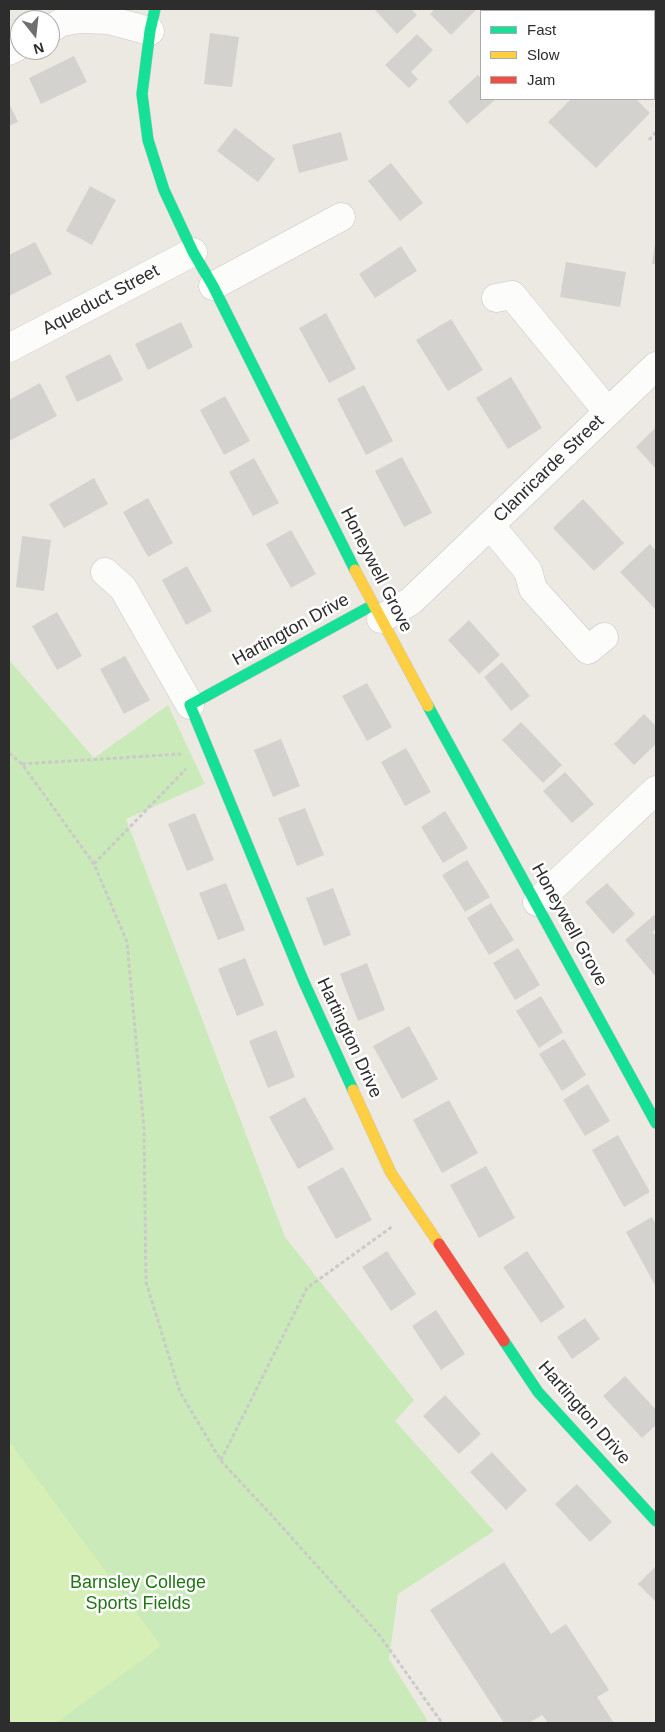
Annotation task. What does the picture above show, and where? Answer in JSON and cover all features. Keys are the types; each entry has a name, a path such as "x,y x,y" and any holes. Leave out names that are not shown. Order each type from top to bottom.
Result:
{"street":[{"path":"60,23 80,19 153,20"},
{"name":"Honeywell Grove","path":"153,20 142,94 148,140 164,190 193,252 213,286 377,612 656,1123"},
{"path":"213,286 340,217"},
{"name":"Aqueduct Street","path":"9,348 193,252"},
{"name":"Clanricarde Street","path":"496,298 512,295 608,412"},
{"name":"Clanricarde Street","path":"377,612 411,601 656,366"},
{"name":"Clanricarde Street","path":"490,525 528,571 534,589 588,650 604,637"},
{"path":"105,572 123,588 190,705"},
{"name":"Hartington Drive","path":"377,612 190,705 206,753 307,988 391,1173 538,1392 656,1520"},
{"path":"537,902 656,790"}],"path":[{"path":"649,140 656,132"},
{"path":"9,753 22,764 94,864 127,942 144,1129 146,1282 180,1392 220,1461 380,1636 442,1723"},
{"path":"22,764 206,753"},
{"path":"94,864 206,753"},
{"path":"220,1461 307,1288 416,1210"}],"green space":[{"name":"Barnsley College Sports Fields","path":"9,660 94,758 168,705 205,784 126,819 285,1237 414,1400 395,1421 494,1531 398,1594 389,1659 429,1723 9,1723"},
{"path":"9,1441 161,1646 56,1723 9,1723"}],"building":[{"path":"374,9 411,9 417,15 397,34"},
{"path":"435,9 477,9 451,35 430,14"},
{"path":"613,9 614,10 571,10"},
{"path":"210,33 239,37 232,87 204,84"},
{"path":"417,34 433,50 411,72 418,79 409,88 385,65"},
{"path":"74,56 87,82 41,104 29,78"},
{"path":"478,75 480,77 480,100 495,100 467,124 448,102"},
{"path":"570,100 637,100 650,113 596,168 548,122"},
{"path":"9,103 18,122 9,126"},
{"path":"235,128 275,159 258,182 217,151"},
{"path":"341,132 348,160 299,173 292,145"},
{"path":"391,163 423,203 400,221 368,181"},
{"path":"90,186 116,200 92,245 66,231"},
{"path":"35,242 52,274 9,296 9,255"},
{"path":"655,243 656,264 652,264"},
{"path":"401,246 417,271 375,298 359,274"},
{"path":"566,262 626,272 620,307 560,297"},
{"path":"326,313 356,369 329,383 299,328"},
{"path":"451,319 483,370 448,391 416,340"},
{"path":"181,322 193,347 148,370 135,344"},
{"path":"110,354 123,380 77,402 65,376"},
{"path":"511,377 542,428 508,449 476,398"},
{"path":"40,383 57,416 9,441 9,400"},
{"path":"364,385 393,441 366,455 337,399"},
{"path":"225,396 250,441 224,455 200,410"},
{"path":"656,427 656,469 636,447"},
{"path":"402,457 432,513 404,527 375,471"},
{"path":"254,458 279,503 253,516 229,472"},
{"path":"94,478 108,504 64,528 49,504"},
{"path":"148,498 173,543 148,557 123,512"},
{"path":"583,499 624,543 594,571 553,528"},
{"path":"291,530 316,574 291,588 266,544"},
{"path":"22,536 51,540 44,591 16,587"},
{"path":"650,544 656,551 656,610 620,572"},
{"path":"187,566 212,611 186,625 162,580"},
{"path":"57,612 82,656 57,670 32,626"},
{"path":"469,620 500,655 479,674 448,640"},
{"path":"125,656 150,700 124,714 100,669"},
{"path":"502,662 530,696 511,711 484,677"},
{"path":"367,683 392,727 367,741 342,696"},
{"path":"644,714 656,726 656,744 634,765 614,744"},
{"path":"521,722 562,765 543,783 502,740"},
{"path":"281,739 300,786 273,797 254,750"},
{"path":"406,748 431,792 405,806 381,762"},
{"path":"565,772 594,804 572,823 543,791"},
{"path":"305,808 324,855 297,866 278,818"},
{"path":"445,811 468,848 443,863 421,827"},
{"path":"195,813 214,860 187,871 168,824"},
{"path":"467,860 490,897 465,912 442,875"},
{"path":"226,883 245,930 218,940 199,893"},
{"path":"607,883 635,914 613,934 585,902"},
{"path":"333,888 351,935 324,946 306,898"},
{"path":"491,903 514,940 489,955 467,918"},
{"path":"654,915 656,918 656,929 652,932 656,936 656,977 625,940"},
{"path":"518,948 540,985 515,1000 493,963"},
{"path":"245,958 264,1005 237,1016 218,969"},
{"path":"367,963 385,1010 358,1021 340,974"},
{"path":"541,996 563,1032 539,1048 516,1011"},
{"path":"409,1026 438,1079 402,1099 373,1046"},
{"path":"276,1030 295,1077 268,1088 249,1041"},
{"path":"564,1039 586,1075 562,1091 539,1054"},
{"path":"588,1084 610,1121 585,1136 563,1100"},
{"path":"305,1097 334,1149 298,1169 269,1117"},
{"path":"449,1100 478,1153 442,1173 413,1120"},
{"path":"618,1135 650,1192 624,1207 592,1150"},
{"path":"486,1166 515,1218 479,1238 450,1185"},
{"path":"343,1167 372,1220 336,1239 307,1187"},
{"path":"652,1217 656,1225 656,1287 626,1232"},
{"path":"387,1251 416,1294 391,1311 362,1267"},
{"path":"527,1251 565,1307 541,1323 503,1267"},
{"path":"436,1310 465,1354 441,1370 412,1326"},
{"path":"585,1318 600,1339 572,1359 557,1337"},
{"path":"625,1376 656,1410 656,1425 642,1438 603,1396"},
{"path":"445,1395 481,1434 459,1454 423,1416"},
{"path":"492,1452 527,1490 506,1510 470,1472"},
{"path":"577,1484 612,1522 590,1542 555,1504"},
{"path":"504,1562 551,1634 566,1624 609,1690 597,1697 614,1723 548,1723 542,1715 529,1723 504,1723 430,1610"},
{"path":"656,1566 656,1602 638,1584"}],"traffic: fast":[{"path":"155,9 150,31 142,94 148,140 164,190 193,252 213,286 355,570"},
{"path":"353,1090 303,980 190,705 373,605"},
{"path":"428,706 656,1123"},
{"path":"504,1341 538,1392 656,1521"}],"traffic: slow":[{"path":"355,570 428,706"},
{"path":"353,1090 391,1173 439,1244"}],"traffic: jam":[{"path":"439,1244 504,1341"}]}
